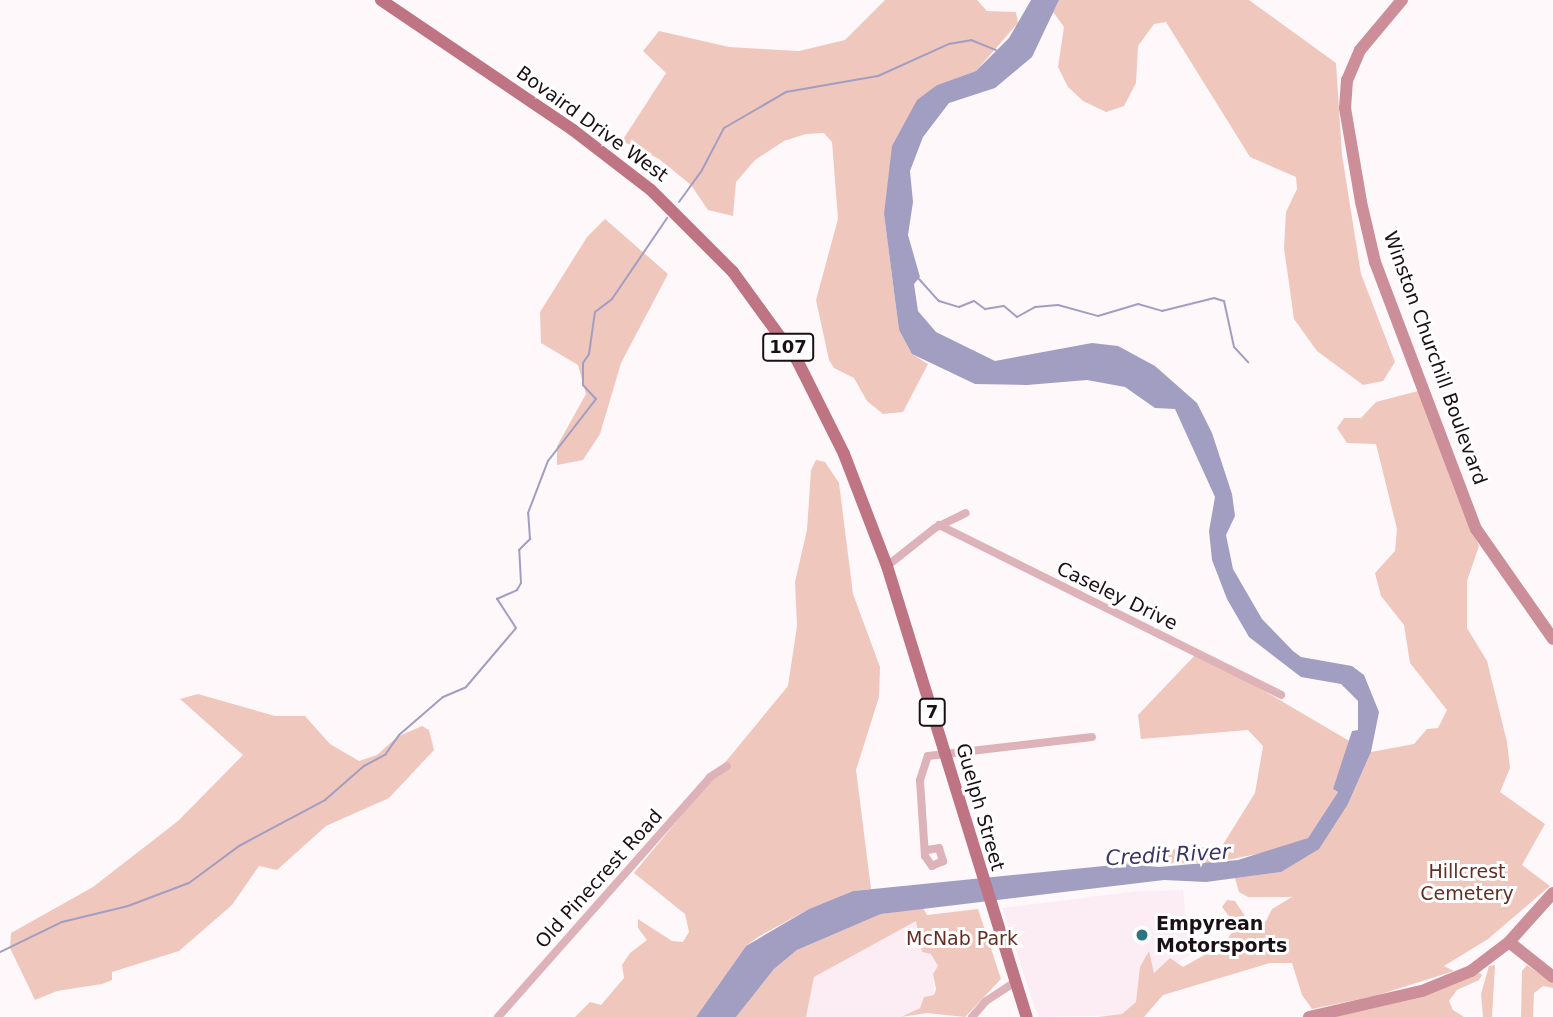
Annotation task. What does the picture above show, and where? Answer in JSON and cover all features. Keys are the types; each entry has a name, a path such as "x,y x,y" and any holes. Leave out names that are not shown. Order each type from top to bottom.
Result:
{"main road":[{"name":"Bovaird Drive West","path":"382,0 610,157 700,236 745,286 797,360 855,481 887,566"},
{"name":"Winston Churchill Boulevard","path":"1402,0 1360,50 1347,80 1345,108 1375,262 1476,529 1553,639"},
{"name":"Guelph Street","path":"887,566 990,912 1027,1017"},
{"path":"1309,1017 1433,987 1471,971 1509,942 1553,893"},
{"path":"1509,942 1553,977"}],"street":[{"path":"887,566 939,525 966,513"},
{"name":"Caseley Drive","path":"939,525 1281,695"},
{"path":"927,850 920,809 922,766 928,756 944,751 1092,737"},
{"name":"Old Pinecrest Road","path":"498,1017 710,777 727,766"},
{"path":"972,1017 986,1001 1015,982"}],"shaded area":[{"name":"Credit River","path":"1031,0 1059,0 1032,57 995,88 949,103 923,137 910,171 913,202 908,235 920,277 914,284 918,311 936,332 995,361 1092,343 1118,346 1155,366 1197,403 1212,433 1232,494 1235,516 1226,535 1233,569 1262,619 1293,651 1301,657 1352,666 1364,675 1379,712 1371,752 1348,804 1319,849 1281,872 1206,882 1164,880 881,914 797,950 774,969 736,1017 696,1017 746,946 809,909 853,891 1124,864 1159,867 1238,860 1308,838 1338,792 1333,789 1352,731 1358,730 1358,701 1341,684 1301,677 1249,637 1227,599 1212,560 1209,531 1215,497 1175,409 1155,408 1125,387 1087,380 1027,385 975,384 912,354 899,330 884,214 892,146 917,100 937,85 976,71 1009,38"},
{"path":"1183,890 1189,955 1155,978 1129,1015 1038,1017 1002,908 1138,891"},
{"path":"916,920 938,966 933,974 934,995 924,997 920,1008 901,1017 806,1017 814,977"}],"green space":[{"path":"885,0 977,0 987,11 1016,12 1018,23 976,71 937,85 884,214 899,330 912,354 928,364 903,412 883,414 867,401 854,378 834,368 829,360 816,300 838,219 832,142 824,133 806,134 784,141 755,160 736,182 733,216 708,210 691,185 659,159 622,141 666,73 643,51 659,31 729,47 799,51 845,40"},
{"path":"1059,0 1249,0 1336,63 1342,155 1361,274 1395,362 1383,381 1363,385 1317,351 1294,319 1284,248 1286,212 1297,189 1296,177 1250,157 1166,22 1154,24 1138,46 1136,83 1124,106 1106,112 1083,101 1068,87 1058,67 1064,27 1053,12"},
{"path":"605,219 668,274 621,363 600,434 583,460 557,465 557,446 586,394 578,365 541,343 540,312 587,237"},
{"name":"Hillcrest Cemetery","path":"1418,391 1479,546 1467,581 1467,628 1487,661 1507,742 1510,768 1500,792 1545,824 1522,865 1550,886 1488,939 1444,966 1454,971 1375,996 1312,1009 1302,995 1292,963 1270,963 1163,995 1144,1017 1098,1017 1122,1014 1136,1002 1140,967 1149,951 1154,973 1170,958 1183,967 1224,944 1233,931 1231,919 1222,907 1227,900 1235,901 1253,928 1266,921 1272,909 1292,897 1248,897 1239,892 1235,878 1281,872 1348,804 1371,752 1414,744 1427,729 1438,728 1447,710 1410,663 1404,625 1381,596 1375,573 1395,551 1397,529 1376,444 1347,443 1337,428 1344,418 1361,418 1376,402"},
{"path":"816,460 825,462 839,483 853,594 880,667 879,697 856,770 871,889 853,891 809,909 758,937 746,946 696,1017 575,1017 590,1002 601,1005 624,978 622,965 630,953 647,940 638,928 638,919 672,941 683,942 689,932 685,914 634,873 788,686 797,626 795,582 807,530 811,470"},
{"path":"1198,652 1351,742 1333,789 1338,792 1308,838 1282,849 1212,863 1124,864 1135,852 1222,846 1255,793 1263,746 1248,730 1141,739 1138,715"},
{"path":"198,694 275,716 305,716 330,744 359,761 377,755 397,737 422,726 429,730 434,750 389,798 326,826 277,870 259,866 232,905 179,951 112,972 112,980 102,984 57,991 35,1000 10,948 11,933 93,887 178,821 243,755 180,699"},
{"name":"McNab Park","path":"923,908 927,915 978,909 1001,979 965,1017 927,1013 901,1017 920,1008 924,997 934,995 936,989 933,974 938,966 931,954 922,952 916,921 814,977 806,1017 736,1017 774,969 797,950 881,914"},
{"path":"1495,965 1492,1017 1483,1017 1481,994 1489,966"},
{"path":"1527,965 1553,983 1553,988 1543,986 1534,993 1533,1017 1521,1017 1522,971"},
{"path":"1478,972 1482,975 1479,980 1457,990 1449,1001 1453,1010 1464,1017 1332,1017 1408,1000"}],"waterway":[{"path":"679,202 702,170 724,128 786,92 878,76 949,44 971,40 996,50"},
{"path":"0,952 62,922 128,906 189,883 239,846 325,800 364,766 385,755 399,735 443,697 466,687 516,628 497,599 517,590 521,583 519,550 530,539 528,513 548,461 596,399 583,385 583,363 589,354 595,312 612,299 667,218"},
{"path":"919,279 939,301 959,307 974,301 985,309 1004,306 1017,317 1035,307 1058,305 1098,316 1138,304 1162,311 1214,298 1224,301 1234,347 1248,362"}],"place":[{"name":"Empyrean Motorsports","path":"1142,935"}]}
